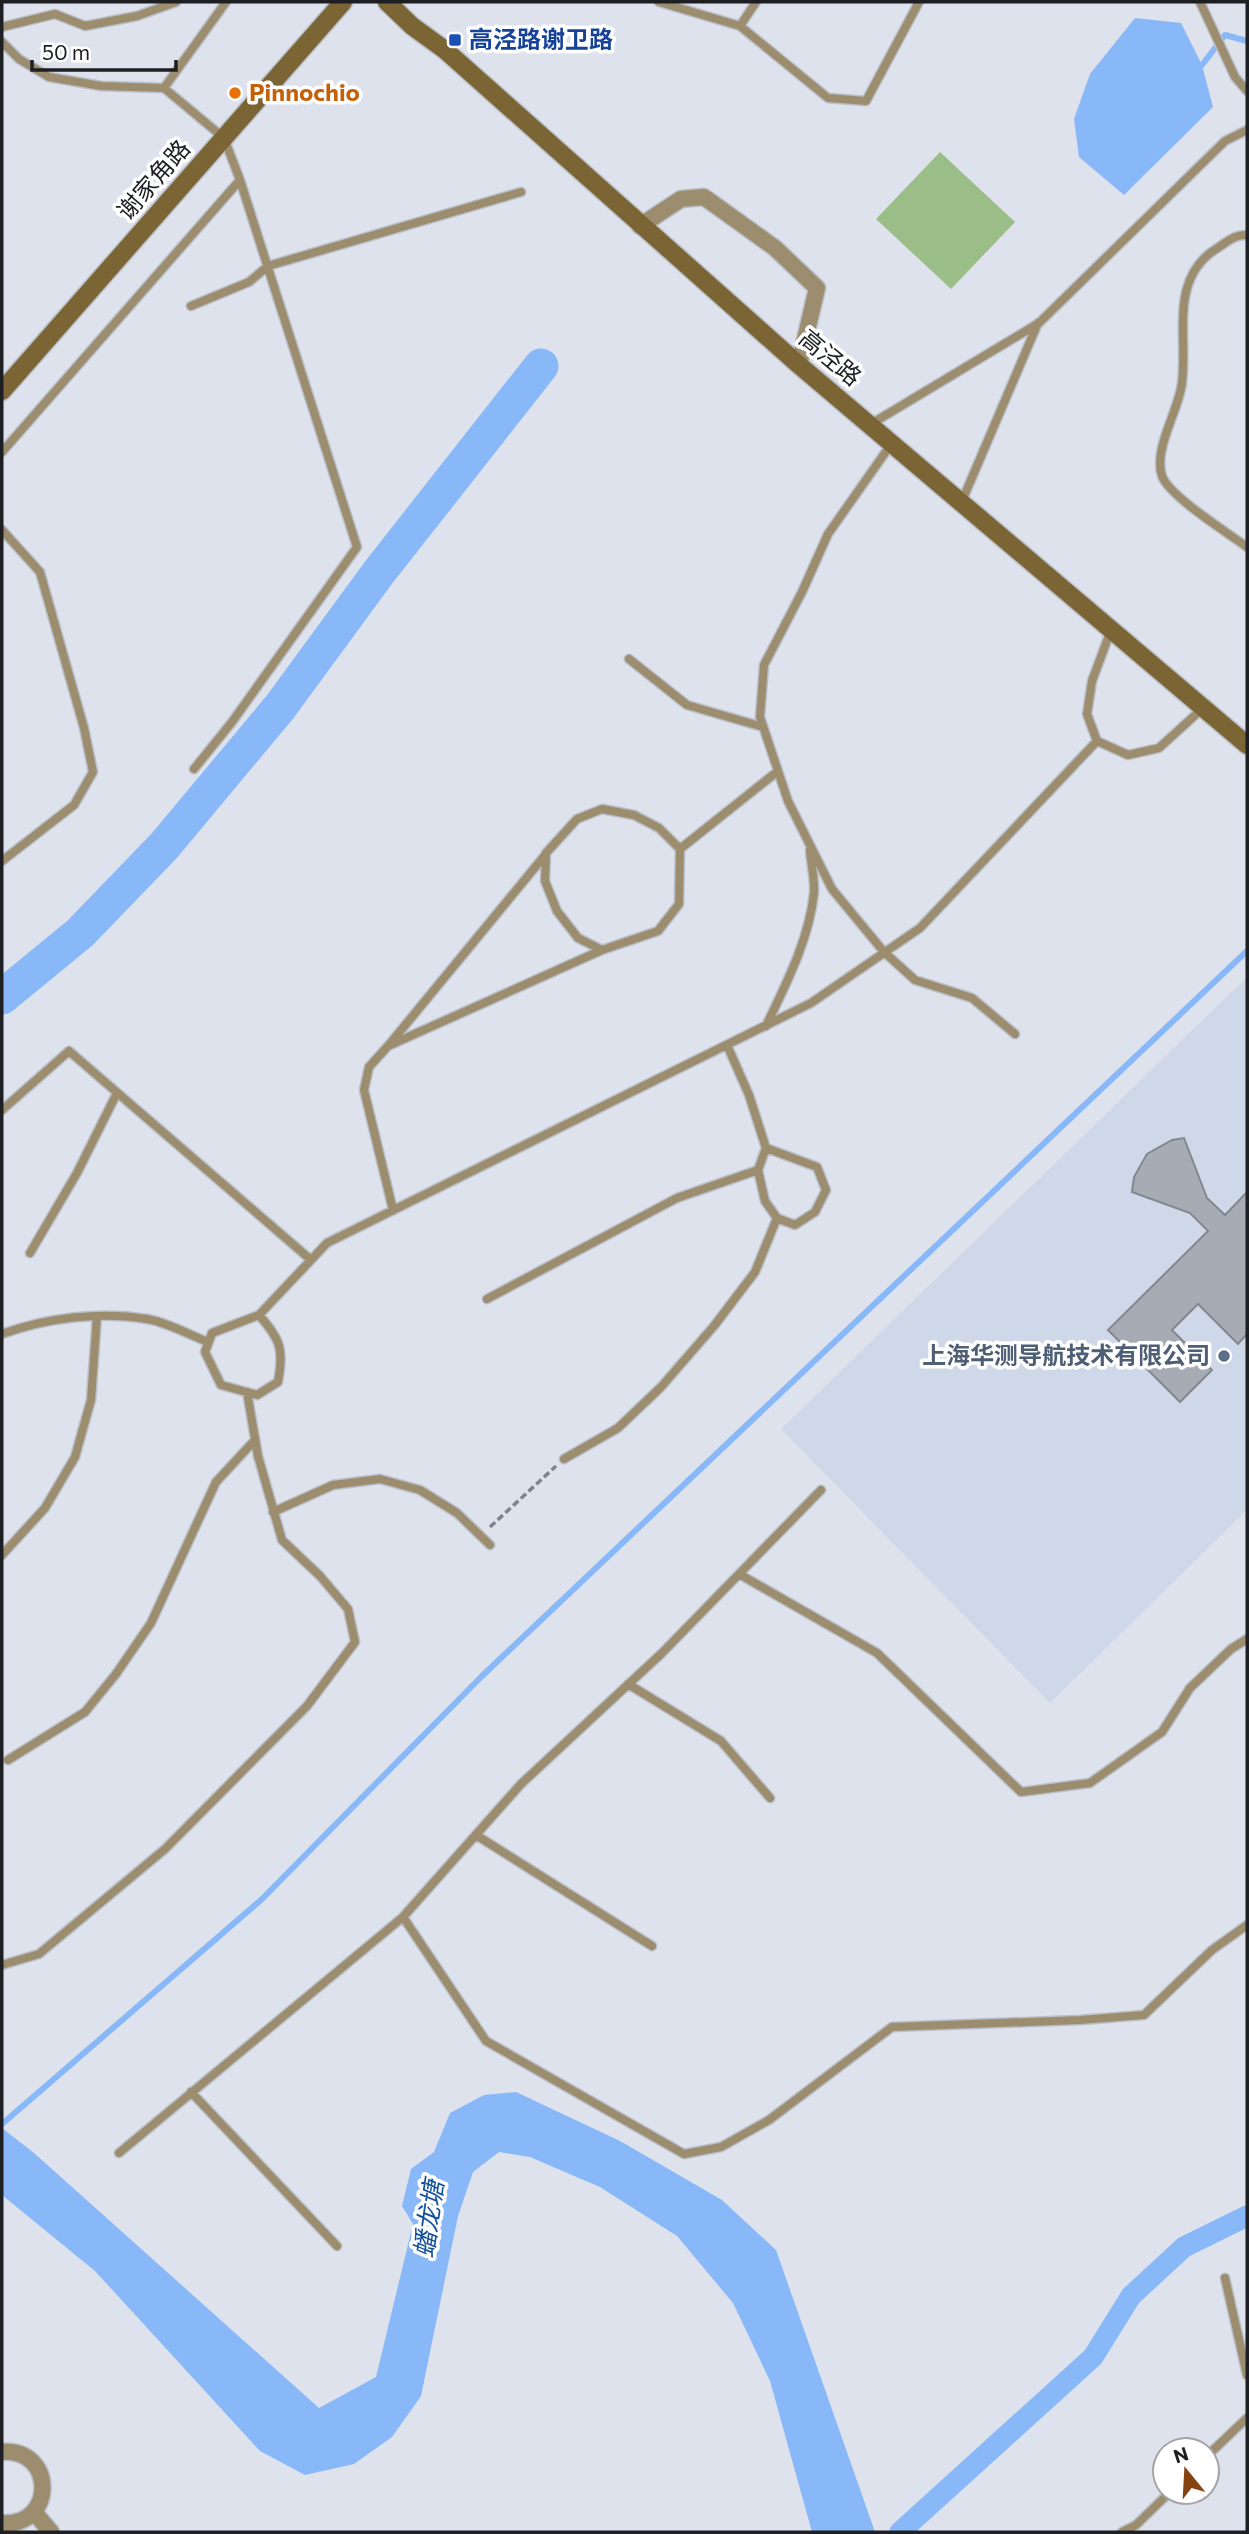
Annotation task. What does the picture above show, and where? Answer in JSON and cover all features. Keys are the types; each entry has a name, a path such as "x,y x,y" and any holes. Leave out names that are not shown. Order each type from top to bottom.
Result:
{"main road":[{"name":"谢家角路","path":"2,391 343,2"},
{"name":"高泾路","path":"387,2 412,26 445,50 799,365 1247,745"}],"street":[{"path":"640,226 681,199 704,197 775,248 817,288 799,365"},
{"path":"2,2452 15,2452 25,2456 40,2472 43,2493 33,2512 16,2523 2,2523"},
{"path":"33,2512 51,2532"}],"lane":[{"path":"2,27 55,14 85,26 137,16 176,2"},
{"path":"164,88 226,2"},
{"path":"659,2 740,26 828,98 866,101 919,2"},
{"path":"740,26 756,2"},
{"path":"1200,2 1236,76 1247,91"},
{"path":"2,42 19,59 49,77 101,86 164,88 223,138 240,180 357,547 233,722 194,769"},
{"path":"870,424 1039,323 1225,141 1247,130"},
{"path":"2,452 240,180"},
{"path":"191,306 249,282 268,266 521,192"},
{"path":"1247,235 1239,234 1210,252 1193,270 1183,299 1182,385 1161,456 1162,477 1189,506 1247,547"},
{"path":"962,501 1039,323"},
{"path":"893,442 828,534 764,665 760,717 788,801 832,889 884,952 915,980 972,998 1015,1034"},
{"path":"2,530 40,572 84,728 93,772 74,805 2,860"},
{"path":"1111,630 1092,681 1087,714 1097,741 1128,755 1159,748 1203,708"},
{"path":"629,659 687,705 763,727"},
{"path":"259,1315 271,1328 283,1355 278,1382 257,1395 220,1385 205,1352 212,1333 259,1315 327,1243 811,1003 920,928 1097,741"},
{"path":"680,849 778,771"},
{"path":"388,1046 602,950 658,931 679,904 680,849 659,828 634,815 602,809 577,818 369,1067 364,1090 393,1210"},
{"path":"766,1026 794,969 814,892 810,843"},
{"path":"546,853 545,881 557,911 578,938 602,950"},
{"path":"727,1045 749,1095 766,1148 758,1170 765,1201 777,1218 795,1225 815,1212 826,1190 817,1167 766,1148"},
{"path":"2,1110 69,1051 311,1260"},
{"path":"30,1253 77,1173 117,1093"},
{"path":"487,1299 677,1198 758,1170"},
{"path":"564,1459 618,1428 661,1387 715,1326 755,1272 777,1218"},
{"path":"2,1334 31,1323 97,1316 149,1319 208,1342"},
{"path":"2,1555 45,1508 75,1457 91,1400 97,1316"},
{"path":"2,1965 39,1954 165,1849 307,1706 355,1642 348,1609 320,1576 282,1540 255,1440 247,1392"},
{"path":"9,1760 85,1712 116,1674 151,1623 216,1482 255,1440"},
{"path":"273,1512 333,1485 380,1479 420,1490 457,1513 490,1545"},
{"path":"119,2153 403,1917 521,1784 628,1684 821,1490"},
{"path":"739,1574 877,1653 1021,1792 1090,1783 1162,1732 1190,1688 1247,1639"},
{"path":"628,1684 721,1741 770,1798"},
{"path":"476,1835 652,1946"},
{"path":"403,1917 486,2041 684,2154 721,2147 769,2120 892,2028 1144,2015 1212,1950 1247,1925"},
{"path":"191,2092 337,2246"},
{"path":"1225,2278 1247,2375"},
{"path":"1221,2443 1247,2418"},
{"path":"1122,2532 1136,2525 1156,2506"}],"path":[{"path":"481,1536 564,1459"}],"shaded area":[{"path":"1247,977 1247,1510 1050,1703 781,1429"}],"green space":[{"path":"940,152 1015,222 951,289 876,219"}],"water":[{"path":"1135,18 1181,23 1202,65 1213,107 1124,195 1079,157 1074,119 1090,74"},
{"name":"蟠龙塘","path":"516,2092 620,2141 722,2200 776,2250 875,2532 812,2532 770,2381 733,2303 677,2236 600,2187 530,2157 499,2152 473,2172 458,2216 421,2396 392,2437 354,2464 305,2475 260,2451 95,2271 2,2195 2,2128 34,2153 319,2408 376,2377 413,2224 402,2206 411,2169 434,2152 450,2113 484,2095"}],"building":[{"path":"1184,1138 1207,1198 1225,1215 1247,1192 1247,1334 1238,1344 1198,1304 1172,1330 1212,1370 1180,1402 1108,1330 1208,1231 1190,1213 1132,1192 1134,1177 1147,1154 1172,1140"}],"waterway":[{"path":"1202,65 1225,35 1247,41"},
{"path":"2,997 80,933 164,846 280,707 379,572 541,366"},
{"path":"2,2124 262,1899 482,1676 1247,951"},
{"path":"900,2532 1093,2357 1131,2296 1184,2247 1247,2216"}],"place":[{"name":"高泾路谢卫路","path":"455,40"},
{"name":"Pinnochio","path":"235,93"},
{"name":"上海华测导航技术有限公司","path":"1224,1356"}]}
